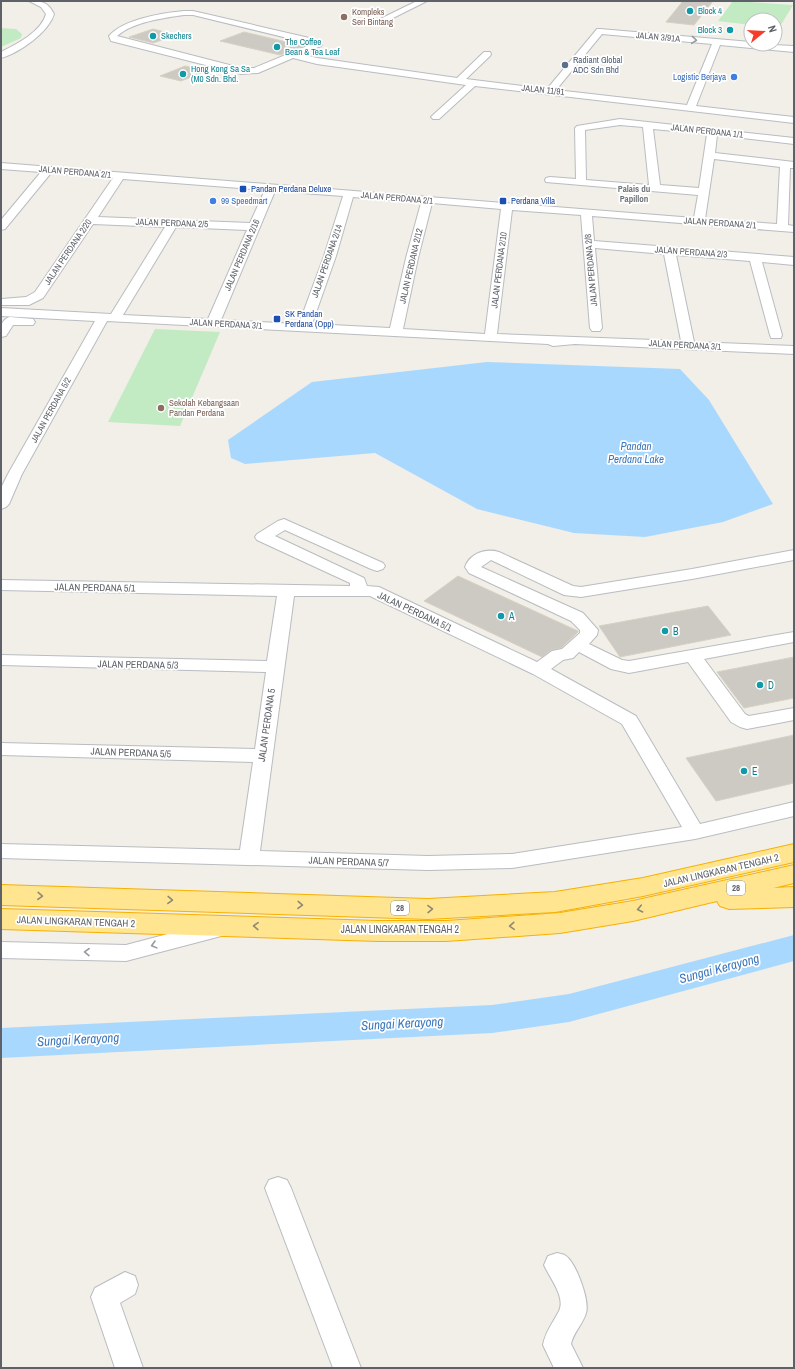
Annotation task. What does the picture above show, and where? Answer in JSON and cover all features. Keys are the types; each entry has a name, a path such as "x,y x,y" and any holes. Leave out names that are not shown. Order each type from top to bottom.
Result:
{"highway":[{"name":"JALAN LINGKARAN TENGAH 2","path":"1,895 420,909 444,908 555,902 643,887 794,853"},
{"name":"JALAN LINGKARAN TENGAH 2","path":"1,919 232,925 378,931 454,930 560,923 679,901 794,874"},
{"path":"679,901 794,897"}],"street":[{"path":"1,55 23,44 50,18 50,14 45,6 33,1"},
{"path":"380,21 423,1"},
{"path":"193,13 315,42 318,44 293,55 255,71 242,71 114,39 113,36 139,23 173,14 193,13"},
{"name":"JALAN 3/91A","path":"550,91 600,31 794,49"},
{"path":"690,108 717,42"},
{"path":"459,81 487,54"},
{"name":"JALAN 11/91","path":"293,55 317,61 473,83 794,120"},
{"path":"436,116 473,83"},
{"name":"JALAN PERDANA 1/1","path":"581,183 580,128 620,122 794,141"},
{"path":"648,125 655,188"},
{"path":"699,222 703,192 711,156 712,132"},
{"path":"711,156 790,164 782,228"},
{"name":"JALAN PERDANA 2/1","path":"1,166 120,176 270,192"},
{"path":"1,227 48,170"},
{"name":"JALAN PERDANA 2/20","path":"1,302 13,303 30,301 39,295 120,176"},
{"path":"550,180 703,192"},
{"name":"JALAN PERDANA 2/1","path":"111,188 127,189"},
{"name":"JALAN PERDANA 2/1","path":"182,191 349,194 794,229"},
{"name":"JALAN PERDANA 2/16","path":"213,323 270,192"},
{"name":"JALAN PERDANA 2/14","path":"304,328 330,256 349,194"},
{"name":"JALAN PERDANA 2/12","path":"396,332 412,258 427,200"},
{"name":"JALAN PERDANA 2/10","path":"491,334 507,206"},
{"name":"JALAN PERDANA 2/8","path":"586,213 596,328"},
{"name":"JALAN PERDANA 2/5","path":"90,220 254,227"},
{"name":"JALAN PERDANA 5/2","path":"1,504 15,474 105,320 173,223"},
{"name":"JALAN PERDANA 2/3","path":"588,244 794,261"},
{"path":"669,251 688,346"},
{"path":"755,257 776,336"},
{"name":"JALAN PERDANA 3/1","path":"1,312 105,320 213,323 451,335 466,337 476,341 547,343 570,341 794,350"},
{"path":"1,333 10,321 105,320"},
{"name":"JALAN PERDANA 3/1","path":"451,335 491,334 566,338 570,341"},
{"path":"345,584 263,537 284,524 377,566"},
{"path":"543,672 567,658 572,650 588,635 589,630 577,617 475,570 474,564 484,556 493,555 570,590 588,592 794,555"},
{"name":"JALAN PERDANA 5/1","path":"1,585 286,591 345,584 359,591 373,591 543,672 629,720 695,832"},
{"name":"JALAN PERDANA 5","path":"249,858 274,667 286,591"},
{"path":"572,650 617,665 629,667 794,637"},
{"path":"693,656 738,718 748,723 794,714"},
{"name":"JALAN PERDANA 5/3","path":"1,660 274,667"},
{"name":"JALAN PERDANA 5/5","path":"1,749 262,756"},
{"name":"JALAN PERDANA 5/7","path":"1,851 428,863 512,861 695,832 794,809"},
{"path":"1,950 126,953 232,925"},
{"path":"278,1188 347,1368"},
{"path":"557,1265 569,1288 573,1304 573,1313 557,1344 569,1368"},
{"path":"125,1285 105,1297 129,1368"}],"green space":[{"path":"733,1 793,5 783,21 783,12 743,12 743,24 718,21"},
{"path":"1,28 16,29 22,34 21,38 1,47"},
{"path":"155,329 220,332 180,426 108,422"}],"water":[{"name":"Pandan Perdana Lake","path":"487,362 680,369 709,400 773,504 723,522 645,537 574,533 477,509 375,453 245,464 231,458 228,440 312,382"}],"building":[{"name":"Block 4","path":"683,1 713,1 694,25 666,22"},
{"name":"Skechers","path":"153,29 177,35 153,43 129,37"},
{"path":"244,32 304,46 280,55 220,41"},
{"name":"Hong Kong Sa Sa (M0 Sdn. Bhd.","path":"185,66 207,71 181,81 160,76"},
{"name":"A","path":"458,576 578,632 561,648 551,650 542,657 424,601"},
{"name":"B","path":"708,606 731,635 620,657 599,626"},
{"name":"D","path":"794,657 794,698 744,708 717,672"},
{"name":"E","path":"794,735 794,783 716,801 686,758"}],"waterway":[{"name":"Sungai Kerayong","path":"1,1043 492,1019 569,1008 794,948"}],"place":[{"name":"Block 4","path":"690,11"},
{"name":"Kompleks Seri Bintang","path":"344,17"},
{"name":"Block 3","path":"730,30"},
{"name":"Skechers","path":"153,36"},
{"name":"The Coffee Bean & Tea Leaf","path":"277,47"},
{"name":"Radiant Global ADC Sdn Bhd","path":"565,65"},
{"name":"Hong Kong Sa Sa (M0 Sdn. Bhd.","path":"183,74"},
{"name":"Logistic Berjaya","path":"734,77"},
{"name":"Pandan Perdana Deluxe","path":"243,189"},
{"name":"99 Speedmart","path":"213,201"},
{"name":"Perdana Villa","path":"503,201"},
{"name":"SK Pandan Perdana (Opp)","path":"277,319"},
{"name":"Sekolah Kebangsaan Pandan Perdana","path":"161,408"},
{"name":"A","path":"501,616"},
{"name":"B","path":"665,631"},
{"name":"D","path":"760,685"},
{"name":"E","path":"744,771"}],"district":[{"name":"Palais du Papillon","path":"634,194"}]}
